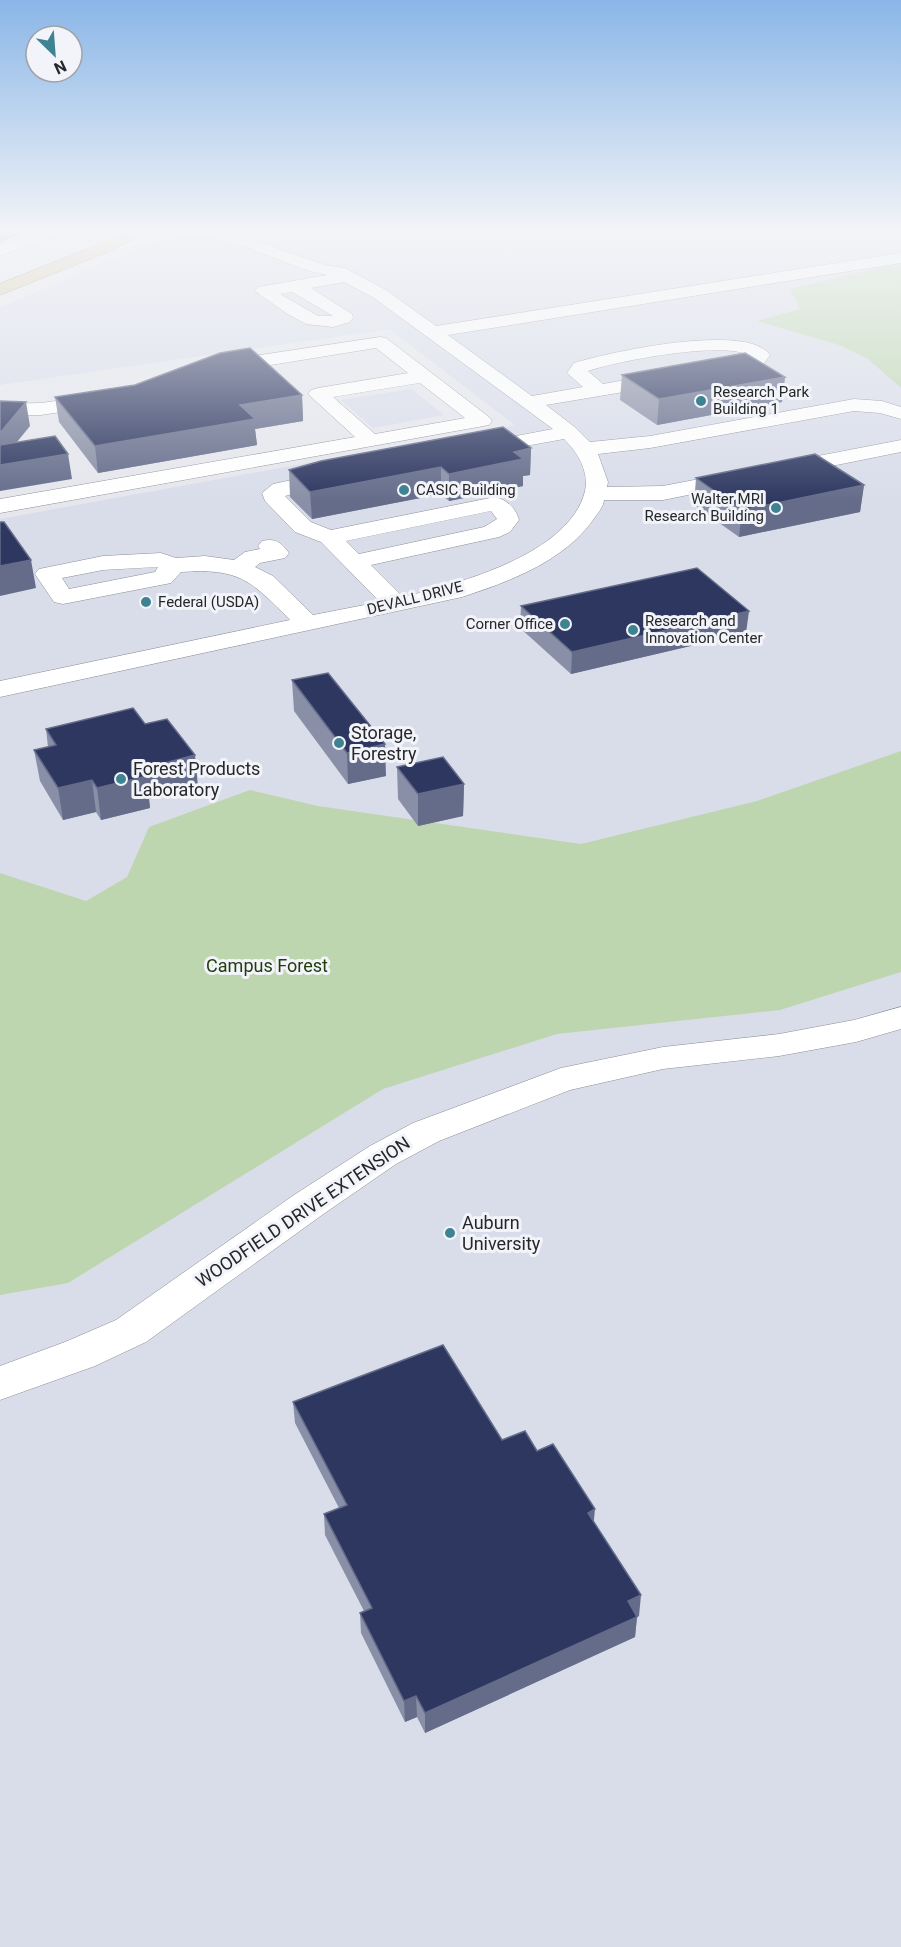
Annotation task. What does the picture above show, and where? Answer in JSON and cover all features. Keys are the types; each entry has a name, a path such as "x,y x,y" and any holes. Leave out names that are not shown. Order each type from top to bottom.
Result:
{"street":[{"path":"418,321 569,432 585,449 597,476 597,494 663,492 901,446"},
{"path":"434,332 504,321"},
{"path":"0,506 482,421 381,342 203,370"},
{"path":"599,390 581,377 577,370 590,364 717,343 742,345 753,348 761,355 760,359 747,365 702,372"},
{"path":"371,441 318,394 424,376"},
{"path":"529,402 679,376"},
{"path":"0,410 68,406 116,398"},
{"path":"585,449 650,442 854,405 882,407 901,413"},
{"path":"458,452 569,432"},
{"path":"354,473 273,492 273,496 303,527 329,537 396,604"},
{"name":"DEVALL DRIVE","path":"0,689 454,591 529,561 571,534 590,509 597,494"},
{"path":"329,537 495,504 506,513 508,520 502,527 491,532 354,562"},
{"path":"238,568 253,557 277,552 270,546"},
{"path":"174,565 205,563 238,568 265,581 307,623"},
{"name":"WOODFIELD DRIVE EXTENSION","path":"0,1383 80,1354 131,1331 318,1198 383,1155 426,1132 561,1080 663,1058 790,1043 856,1031 901,1018"}],"shaded area":[{"name":"Auburn University","path":"0,321 901,321 901,1947 0,1947 0,519 515,425 389,329 0,385"},
{"path":"411,389 444,415 373,428 341,400"}],"green space":[{"path":"757,321 901,321 901,388 868,359 839,345"},
{"name":"Campus Forest","path":"901,751 901,972 780,1010 557,1034 383,1089 68,1283 0,1295 0,873 86,901 127,877 149,827 250,790 318,806 581,844 757,801"}],"building":[{"path":"250,348 302,395 240,405 255,419 95,446 55,397 135,385 220,353"},
{"path":"745,353 785,377 659,399 622,375"},
{"path":"0,401 26,402 0,433"},
{"path":"503,427 531,448 514,452 523,459 449,474 441,467 310,492 289,470 321,461"},
{"path":"55,436 68,454 0,465 0,445"},
{"path":"815,454 864,485 742,510 696,478"},
{"path":"0,522 4,522 31,560 0,566"},
{"path":"697,568 749,611 572,652 521,606"},
{"path":"328,673 385,744 347,753 292,680"},
{"path":"133,708 145,724 167,719 195,755 142,769 147,776 97,788 92,780 58,788 34,750 56,745 46,729"},
{"path":"443,757 464,784 418,794 397,767"},
{"path":"443,1345 502,1440 525,1431 537,1451 553,1444 595,1509 588,1513 641,1595 628,1601 637,1617 425,1713 416,1696 404,1701 360,1613 372,1608 324,1514 347,1505 293,1402"}],"place":[{"name":"Research Park Building 1","path":"701,401"},
{"name":"CASIC Building","path":"404,490"},
{"name":"Walter MRI Research Building","path":"776,508"},
{"name":"Federal (USDA)","path":"146,602"},
{"name":"Corner Office","path":"565,624"},
{"name":"Research and Innovation Center","path":"633,630"},
{"name":"Storage, Forestry","path":"339,743"},
{"name":"Forest Products Laboratory","path":"121,779"},
{"name":"Auburn University","path":"450,1233"}]}
